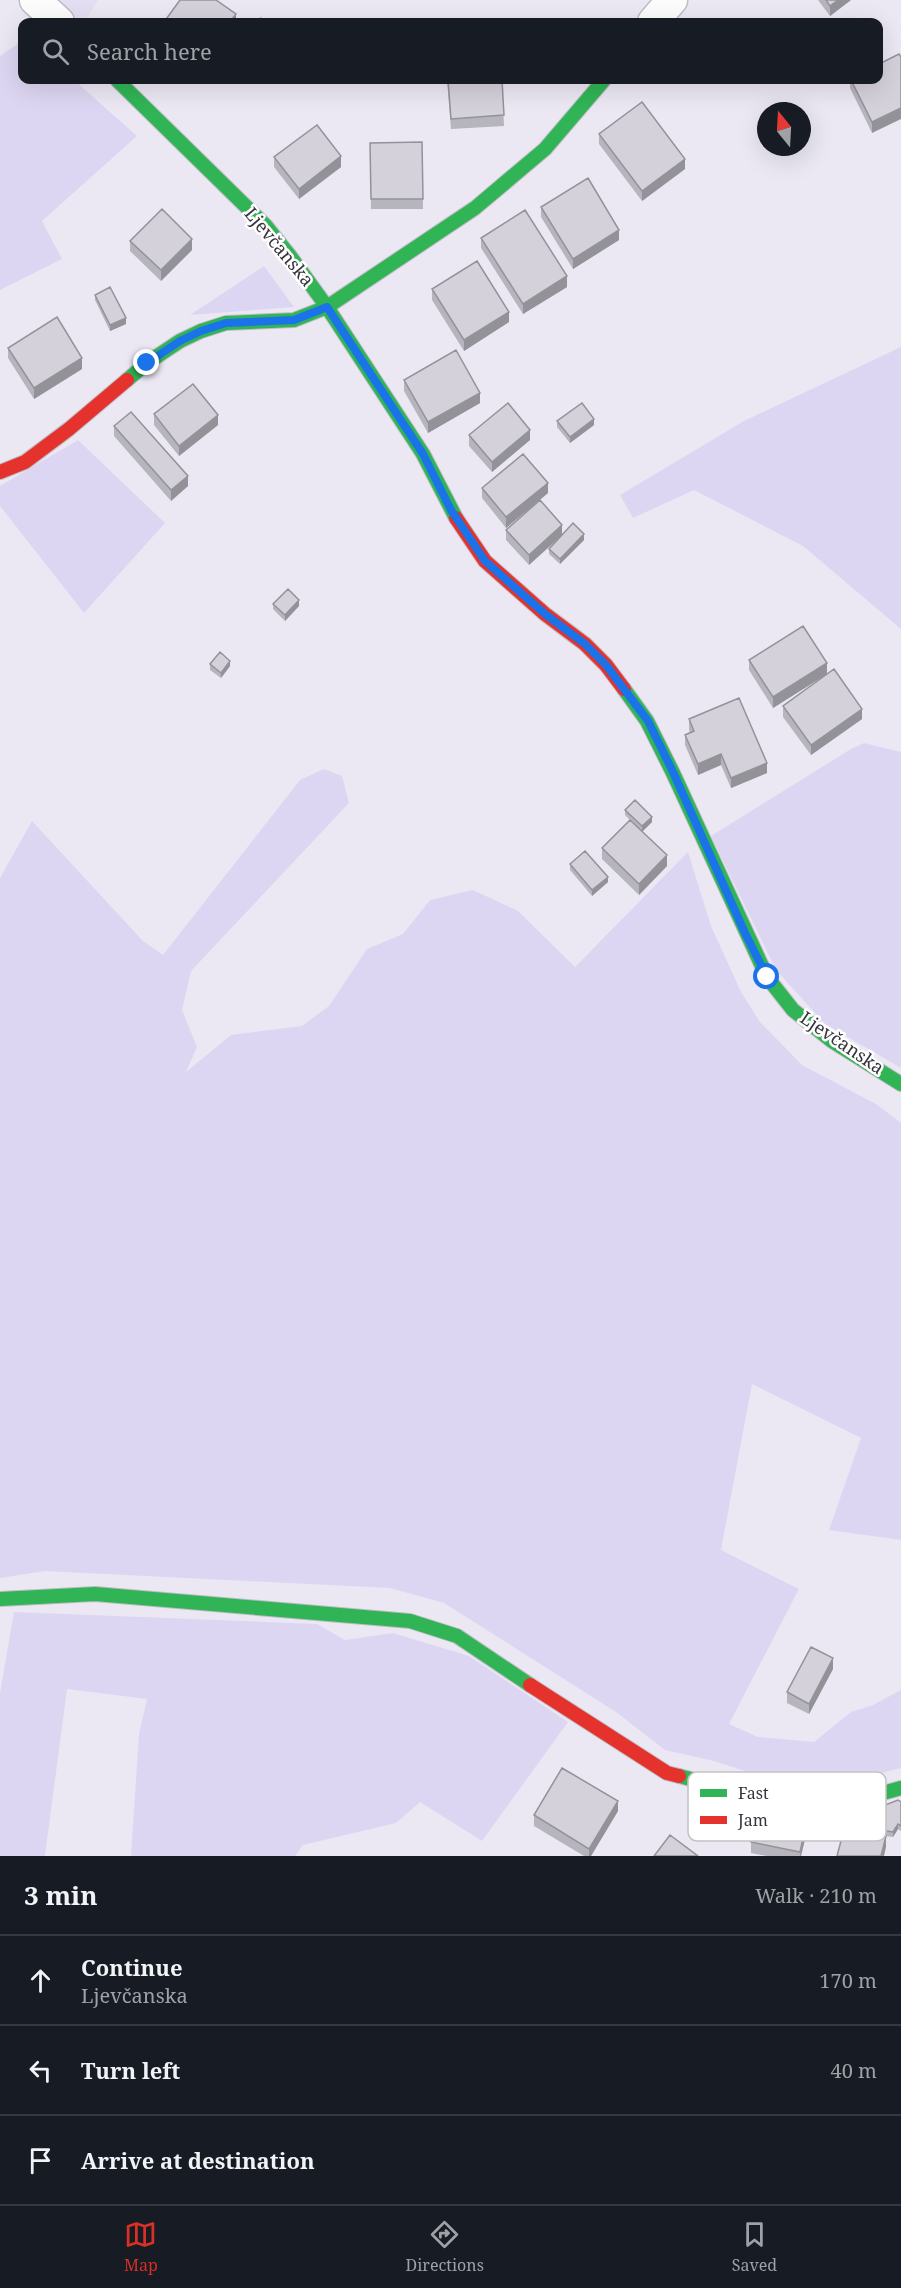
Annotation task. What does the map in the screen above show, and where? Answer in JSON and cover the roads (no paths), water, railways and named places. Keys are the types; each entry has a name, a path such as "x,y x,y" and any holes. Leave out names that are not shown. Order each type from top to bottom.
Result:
{"street":[{"path":"35,0 55,18"},
{"path":"656,18 672,0"},
{"name":"Ljevčanska","path":"121,84 266,226 327,307 423,454 451,510 485,561 545,614 585,644 606,665 648,721 767,977 793,1010 832,1041 901,1084"},
{"path":"0,472 25,462 69,429 147,363 180,341 226,323 294,320 327,307 475,208 545,149 601,84"},
{"path":"0,1599 95,1594 410,1621 457,1636 667,1773 688,1778"},
{"path":"886,1792 901,1788"}]}
